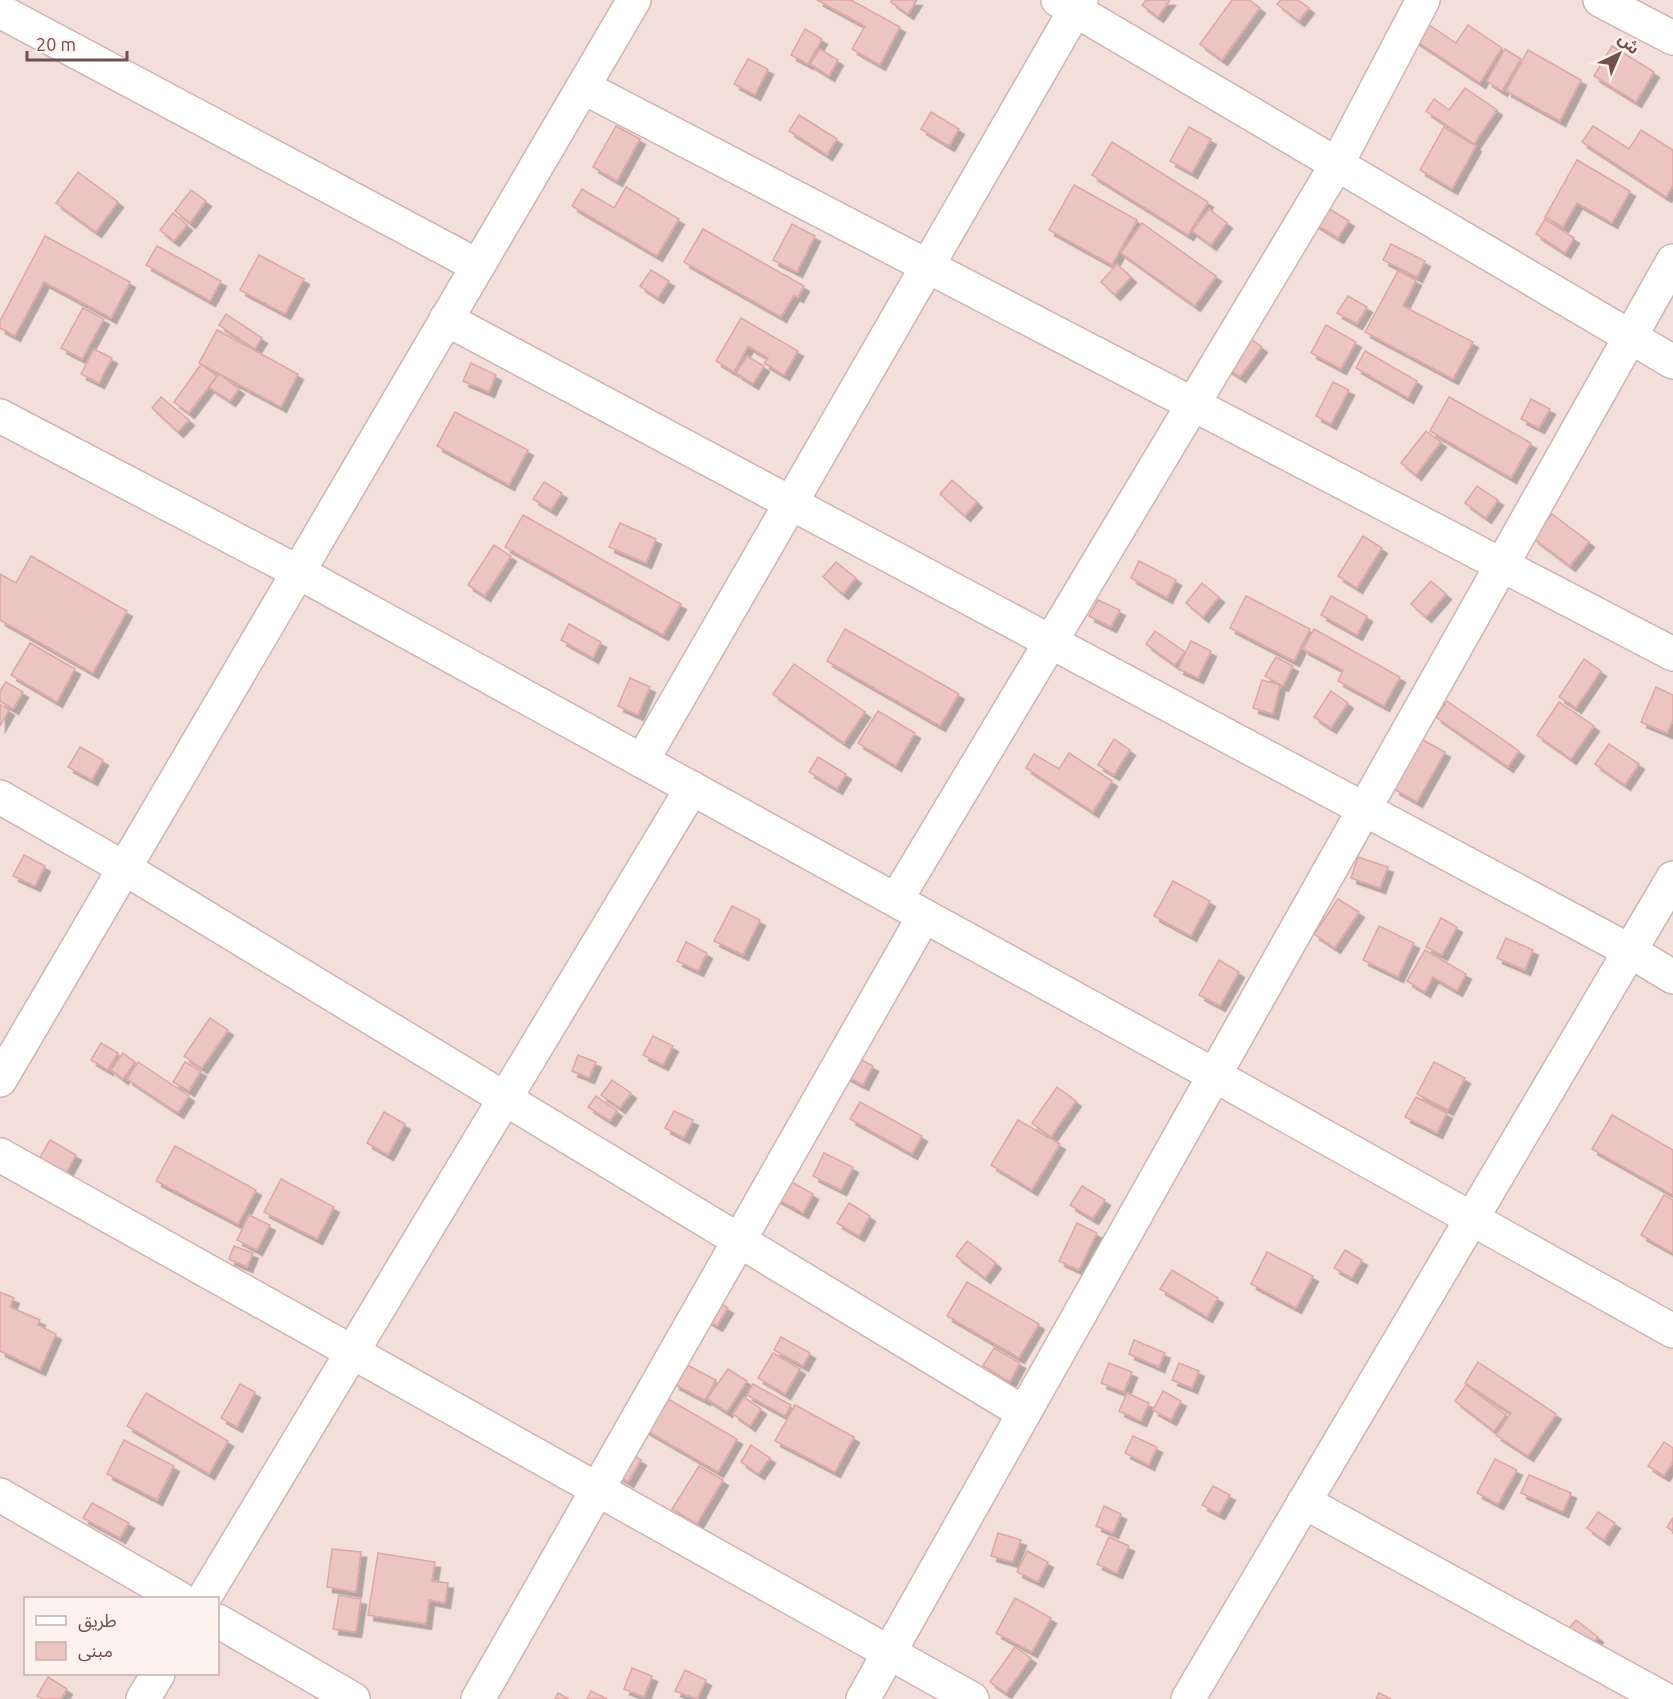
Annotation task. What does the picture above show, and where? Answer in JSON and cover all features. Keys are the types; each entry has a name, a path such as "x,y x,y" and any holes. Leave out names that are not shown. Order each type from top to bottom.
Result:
{"street":[{"path":"0,1080 634,0"},
{"path":"896,900 1337,164 1423,0"},
{"path":"1600,0 1673,38"},
{"path":"642,761 928,266 1071,3 1337,164 1673,362"},
{"path":"0,11 478,266"},
{"path":"583,87 1673,654"},
{"path":"863,1699 1673,261"},
{"path":"446,319 1630,951 1673,977"},
{"path":"0,416 298,572 1214,1075 1673,1331"},
{"path":"205,1597 692,788"},
{"path":"0,797 124,868 1024,1413"},
{"path":"1188,1699 1673,878"},
{"path":"478,1699 924,916"},
{"path":"0,1155 972,1699"},
{"path":"0,1495 176,1597"},
{"path":"1304,1502 1664,1699"},
{"path":"219,1622 353,1699"},
{"path":"143,1699 157,1675"}],"shaded area":[{"path":"0,0 1673,0 1673,1699 0,1699"}],"building":[{"path":"817,0 851,0 900,27 880,65 852,49 865,26"},
{"path":"892,0 917,0 908,14 891,2"},
{"path":"1146,0 1170,0 1158,17 1142,5"},
{"path":"1232,0 1249,0 1260,8 1222,60 1200,44"},
{"path":"1281,0 1298,0 1309,8 1299,21 1277,4"},
{"path":"1425,22 1456,43 1468,25 1502,48 1480,83 1413,39"},
{"path":"805,29 822,39 808,64 791,55"},
{"path":"1612,46 1654,72 1636,102 1594,76"},
{"path":"820,49 838,60 829,76 810,64"},
{"path":"1505,49 1521,59 1502,91 1487,81"},
{"path":"1528,50 1581,80 1560,121 1506,91"},
{"path":"748,59 768,69 755,95 734,84"},
{"path":"1465,88 1497,110 1474,144 1426,111 1434,99 1449,110"},
{"path":"931,112 959,129 949,146 921,129"},
{"path":"799,115 837,139 827,155 789,131"},
{"path":"616,126 640,139 617,181 593,167"},
{"path":"1593,126 1629,149 1641,130 1673,150 1673,186 1666,197 1582,142"},
{"path":"1189,127 1211,139 1192,173 1170,161"},
{"path":"1444,127 1476,146 1452,189 1420,170"},
{"path":"1112,142 1208,202 1188,235 1092,175"},
{"path":"1577,160 1630,191 1612,223 1577,203 1563,227 1545,217"},
{"path":"78,172 118,202 96,232 56,203"},
{"path":"1074,185 1137,220 1112,265 1049,230"},
{"path":"626,187 679,219 657,256 572,206 582,189 614,208"},
{"path":"191,190 206,201 190,223 175,211"},
{"path":"1323,205 1349,221 1338,238 1312,222"},
{"path":"1209,209 1227,223 1211,245 1192,231"},
{"path":"173,213 187,225 174,241 160,230"},
{"path":"1545,219 1574,238 1565,253 1536,234"},
{"path":"1142,223 1216,276 1195,306 1121,253"},
{"path":"792,224 815,236 797,272 773,260"},
{"path":"703,229 804,286 798,297 794,295 781,317 684,262"},
{"path":"45,236 130,282 111,318 44,282 15,336 0,328 0,321"},
{"path":"1391,244 1425,261 1417,277 1383,260"},
{"path":"157,246 221,281 210,301 146,265"},
{"path":"259,255 304,279 285,314 240,290"},
{"path":"1117,264 1131,277 1115,295 1101,282"},
{"path":"651,270 669,281 658,298 640,286"},
{"path":"1398,271 1416,280 1403,306 1473,342 1453,379 1365,332"},
{"path":"1348,296 1367,307 1357,324 1337,313"},
{"path":"83,308 104,319 82,359 61,348"},
{"path":"226,314 262,338 255,349 219,325"},
{"path":"741,318 798,351 784,375 764,363 768,358 748,346 734,372 716,361"},
{"path":"1326,325 1356,342 1341,369 1311,353"},
{"path":"217,330 298,374 281,407 199,363"},
{"path":"1248,337 1262,347 1240,377 1225,367"},
{"path":"94,349 112,358 99,383 81,374"},
{"path":"1365,351 1417,381 1408,398 1356,368"},
{"path":"747,356 764,366 753,384 736,373"},
{"path":"471,363 496,375 489,392 463,381"},
{"path":"201,364 217,376 189,413 174,402"},
{"path":"219,374 239,389 230,401 209,387"},
{"path":"1333,382 1349,390 1331,424 1316,416"},
{"path":"161,397 189,420 178,432 152,408"},
{"path":"1449,397 1531,443 1511,478 1430,431"},
{"path":"1531,399 1550,409 1539,428 1521,419"},
{"path":"455,412 528,450 509,485 437,446"},
{"path":"1426,431 1441,442 1416,475 1401,463"},
{"path":"952,480 977,502 965,516 940,494"},
{"path":"544,482 562,493 551,510 533,499"},
{"path":"1477,486 1498,500 1486,518 1465,503"},
{"path":"1552,514 1589,542 1570,566 1533,538"},
{"path":"523,515 681,604 663,635 505,547"},
{"path":"620,523 656,539 646,563 609,547"},
{"path":"1363,536 1382,548 1357,588 1338,576"},
{"path":"494,545 511,556 485,596 468,585"},
{"path":"31,556 127,611 93,673 0,620 0,574 16,583"},
{"path":"1139,561 1176,580 1167,598 1131,578"},
{"path":"836,562 856,578 843,594 823,577"},
{"path":"1431,581 1446,594 1426,617 1411,604"},
{"path":"1202,583 1219,597 1203,617 1186,603"},
{"path":"1246,596 1310,629 1294,661 1230,628"},
{"path":"1331,596 1367,616 1357,635 1321,615"},
{"path":"1098,600 1120,610 1111,627 1089,616"},
{"path":"569,624 601,642 593,658 561,640"},
{"path":"845,629 959,694 940,726 827,661"},
{"path":"1314,629 1400,677 1384,706 1338,681 1343,670 1303,649"},
{"path":"1155,631 1185,652 1175,665 1146,644"},
{"path":"1191,641 1211,651 1198,678 1178,669"},
{"path":"30,643 75,669 57,702 11,675"},
{"path":"1276,657 1293,666 1283,686 1265,676"},
{"path":"1584,659 1601,671 1576,708 1559,697"},
{"path":"794,664 865,712 844,743 773,694"},
{"path":"630,678 650,687 638,715 618,706"},
{"path":"1262,680 1280,685 1273,714 1253,708"},
{"path":"6,682 23,692 13,709 0,701 0,691"},
{"path":"1656,687 1673,695 1673,720 1667,733 1641,722"},
{"path":"1331,691 1348,703 1331,728 1314,717"},
{"path":"1447,701 1519,751 1508,767 1436,717"},
{"path":"1559,702 1594,726 1571,759 1537,735"},
{"path":"0,704 9,710 0,726"},
{"path":"878,711 915,733 896,766 858,743"},
{"path":"1114,739 1130,750 1114,775 1098,765"},
{"path":"1421,739 1445,752 1417,802 1394,789"},
{"path":"1609,744 1639,764 1625,785 1595,764"},
{"path":"80,747 103,760 92,780 68,767"},
{"path":"1069,753 1112,781 1093,812 1026,768 1034,754 1059,769"},
{"path":"818,757 846,774 837,789 809,772"},
{"path":"24,855 45,866 35,886 13,876"},
{"path":"1358,857 1388,867 1380,888 1351,878"},
{"path":"1173,881 1210,901 1191,936 1154,916"},
{"path":"1338,899 1359,912 1335,948 1314,934"},
{"path":"732,906 760,920 743,955 714,941"},
{"path":"1441,918 1457,927 1442,955 1426,947"},
{"path":"1379,926 1414,943 1398,977 1363,960"},
{"path":"1506,938 1533,950 1525,970 1497,958"},
{"path":"686,942 707,953 698,971 677,961"},
{"path":"1425,950 1466,974 1457,991 1433,977 1425,992 1407,981"},
{"path":"1219,960 1239,972 1220,1006 1199,995"},
{"path":"210,1018 228,1030 202,1068 184,1056"},
{"path":"653,1036 673,1046 663,1065 643,1055"},
{"path":"101,1043 118,1053 108,1070 91,1060"},
{"path":"123,1053 135,1062 123,1079 111,1070"},
{"path":"578,1055 596,1062 589,1078 572,1071"},
{"path":"852,1055 873,1066 863,1085 842,1074"},
{"path":"138,1062 189,1096 178,1113 127,1079"},
{"path":"185,1062 201,1071 189,1091 173,1082"},
{"path":"1434,1062 1465,1078 1448,1110 1417,1094"},
{"path":"612,1080 631,1093 620,1108 601,1095"},
{"path":"1057,1087 1076,1101 1051,1137 1032,1123"},
{"path":"596,1096 617,1111 610,1121 588,1107"},
{"path":"1416,1097 1447,1113 1437,1133 1405,1117"},
{"path":"860,1102 922,1136 912,1154 850,1119"},
{"path":"674,1111 693,1120 684,1138 665,1128"},
{"path":"384,1112 405,1124 388,1155 367,1143"},
{"path":"1612,1115 1673,1150 1673,1195 1592,1149"},
{"path":"1018,1120 1060,1144 1032,1190 991,1165"},
{"path":"50,1140 76,1155 66,1173 39,1159"},
{"path":"175,1146 256,1190 238,1224 156,1181"},
{"path":"824,1153 853,1167 841,1190 813,1176"},
{"path":"774,1172 813,1194 803,1213 763,1191"},
{"path":"281,1179 334,1207 317,1239 264,1212"},
{"path":"1082,1186 1105,1200 1093,1219 1070,1205"},
{"path":"1664,1195 1673,1200 1673,1253 1641,1235"},
{"path":"849,1203 870,1216 859,1236 837,1223"},
{"path":"249,1215 270,1225 257,1250 237,1240"},
{"path":"1077,1223 1097,1233 1079,1270 1059,1261"},
{"path":"967,1241 996,1263 985,1278 956,1256"},
{"path":"234,1246 253,1253 247,1267 229,1259"},
{"path":"1345,1250 1362,1260 1352,1278 1334,1268"},
{"path":"1267,1252 1313,1276 1296,1308 1251,1284"},
{"path":"1172,1270 1218,1298 1207,1317 1160,1289"},
{"path":"967,1282 1039,1324 1019,1358 947,1316"},
{"path":"701,1291 728,1308 717,1326 690,1309"},
{"path":"0,1292 14,1298 10,1307 40,1320 38,1325 56,1334 40,1370 0,1351"},
{"path":"781,1337 810,1353 803,1366 774,1350"},
{"path":"1134,1340 1165,1353 1159,1367 1129,1354"},
{"path":"994,1348 1020,1363 1010,1382 983,1366"},
{"path":"773,1353 800,1369 785,1394 758,1378"},
{"path":"1478,1362 1556,1414 1528,1456 1496,1435 1511,1413 1465,1383"},
{"path":"1109,1363 1132,1372 1124,1392 1101,1383"},
{"path":"1179,1363 1199,1371 1192,1388 1172,1380"},
{"path":"685,1364 716,1380 705,1400 674,1384"},
{"path":"728,1369 747,1381 727,1412 707,1399"},
{"path":"240,1384 255,1392 237,1427 221,1418"},
{"path":"753,1384 791,1405 785,1416 747,1395"},
{"path":"1466,1385 1506,1415 1494,1431 1455,1401"},
{"path":"1163,1391 1181,1401 1171,1420 1153,1410"},
{"path":"656,1392 737,1439 718,1472 637,1425"},
{"path":"146,1393 228,1441 209,1474 127,1426"},
{"path":"1127,1393 1149,1403 1141,1421 1119,1411"},
{"path":"744,1397 761,1409 750,1426 733,1414"},
{"path":"795,1405 854,1437 835,1472 775,1441"},
{"path":"1133,1436 1157,1447 1149,1465 1125,1453"},
{"path":"124,1440 174,1466 157,1500 107,1474"},
{"path":"1664,1442 1673,1448 1673,1462 1664,1476 1648,1466"},
{"path":"751,1445 770,1458 759,1474 741,1462"},
{"path":"624,1450 641,1460 628,1482 611,1472"},
{"path":"1495,1459 1517,1470 1498,1504 1477,1493"},
{"path":"699,1466 723,1480 697,1524 672,1509"},
{"path":"1529,1475 1571,1493 1563,1512 1521,1493"},
{"path":"1213,1486 1230,1495 1219,1514 1202,1505"},
{"path":"92,1503 129,1523 120,1538 83,1518"},
{"path":"1104,1506 1121,1514 1113,1533 1096,1526"},
{"path":"1598,1512 1615,1523 1604,1540 1587,1528"},
{"path":"1673,1518 1673,1531 1667,1527"},
{"path":"998,1533 1021,1540 1013,1562 991,1556"},
{"path":"1109,1537 1129,1546 1117,1573 1097,1564"},
{"path":"332,1549 361,1552 356,1592 327,1587"},
{"path":"1027,1551 1048,1562 1038,1582 1017,1572"},
{"path":"378,1553 435,1562 432,1581 448,1583 445,1603 429,1600 426,1624 368,1615"},
{"path":"339,1595 361,1599 356,1632 333,1629"},
{"path":"1015,1598 1051,1618 1032,1652 996,1633"},
{"path":"1576,1620 1598,1637 1588,1649 1566,1632"},
{"path":"1015,1647 1031,1658 1006,1693 990,1682"},
{"path":"632,1668 652,1676 644,1697 624,1689"},
{"path":"685,1670 706,1680 697,1699 675,1691"},
{"path":"48,1677 67,1689 61,1699 42,1699 37,1696"},
{"path":"591,1691 607,1699 587,1699"},
{"path":"558,1693 569,1699 555,1699"},
{"path":"1379,1693 1391,1699 1376,1699"}]}
